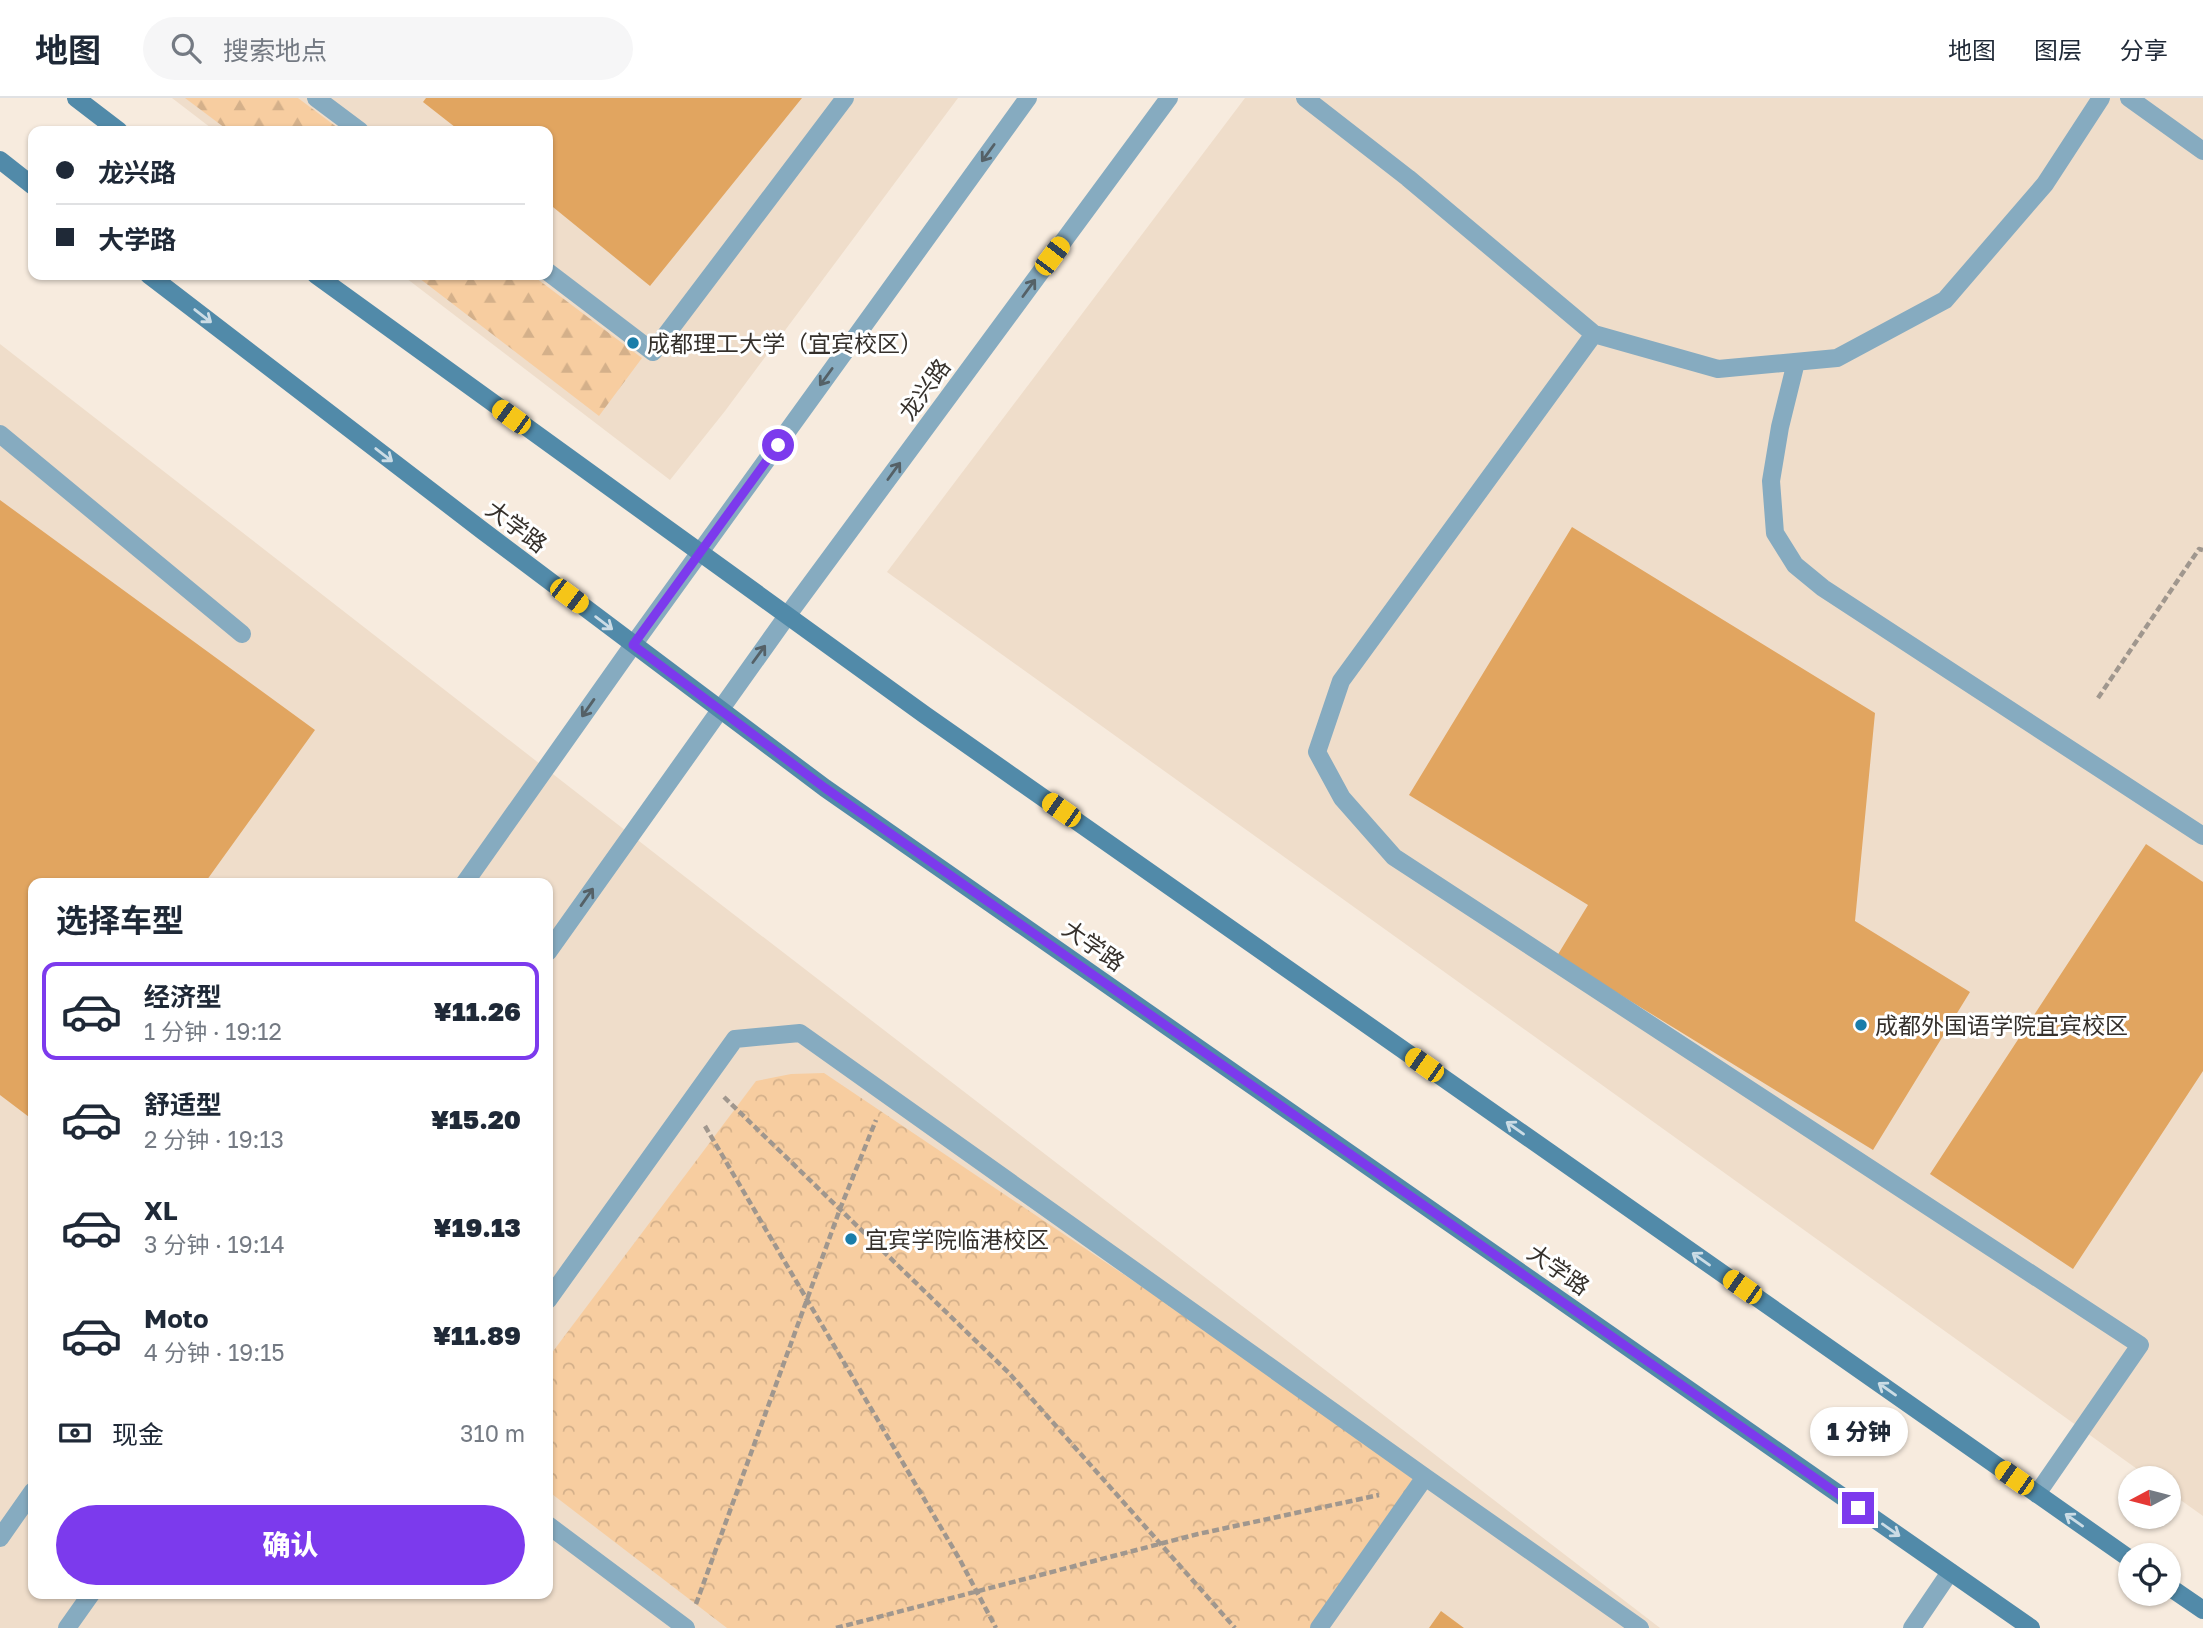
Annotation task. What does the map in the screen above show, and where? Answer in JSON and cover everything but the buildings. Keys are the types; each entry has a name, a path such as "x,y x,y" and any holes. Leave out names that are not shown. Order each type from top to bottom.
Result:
{"main road":[{"path":"76,98 113,126"},
{"path":"0,160 28,182"},
{"name":"大学路","path":"156,280 633,645 825,788 2031,1628"},
{"path":"323,280 786,616 2118,1551"},
{"path":"2181,1595 2203,1610"}],"street":[{"path":"316,98 353,126"},
{"path":"553,276 653,352 845,98"},
{"path":"468,878 1028,98"},
{"name":"龙兴路","path":"553,946 786,616 1169,98"},
{"path":"1305,98 1408,178 1594,334 1718,369 1837,358 1945,300 2045,184 2101,98"},
{"path":"2129,98 2203,151"},
{"path":"1594,334 1342,681 1317,752 1342,798 1394,857 2140,1345 2037,1494"},
{"path":"1796,362 1780,427 1771,481 1775,533 1795,565 1823,588 2203,836"},
{"path":"0,434 242,634"},
{"path":"553,1293 735,1039 800,1033 1421,1481 1640,1628"},
{"path":"1319,1628 1421,1481"},
{"path":"0,1538 28,1498"},
{"path":"553,1528 689,1622"},
{"path":"1912,1628 1950,1572"},
{"path":"67,1628 88,1599"}],"path":[{"path":"2098,698 2199,549 2203,550"},
{"path":"706,1080 1009,1373 1235,1628"},
{"path":"689,1622 840,1209 886,1094"},
{"path":"691,1101 996,1628"},
{"path":"836,1628 1160,1544 1421,1481"}],"shaded area":[{"name":"成都理工大学（宜宾校区）","path":"172,98 958,98 725,411 670,480 409,280 553,280 553,126 208,126"},
{"name":"成都外国语学院宜宾校区","path":"1245,98 2203,98 2203,1516 2181,1500 2181,1466 2133,1466 887,572"},
{"name":"宜宾学院临港校区","path":"0,344 684,876 1660,1628 0,1628"}],"green space":[{"path":"185,98 298,98 335,126 222,126"},
{"path":"422,280 539,280 642,358 599,416"},
{"path":"824,1073 1425,1477 1319,1628 727,1628 553,1495 553,1351 756,1081 791,1074"}],"place":[{"name":"成都理工大学（宜宾校区）","path":"633,343"},
{"name":"成都外国语学院宜宾校区","path":"1861,1025"},
{"name":"宜宾学院临港校区","path":"851,1239"}],"route":[{"path":"778,445 633,645 825,788 1858,1508"}]}
